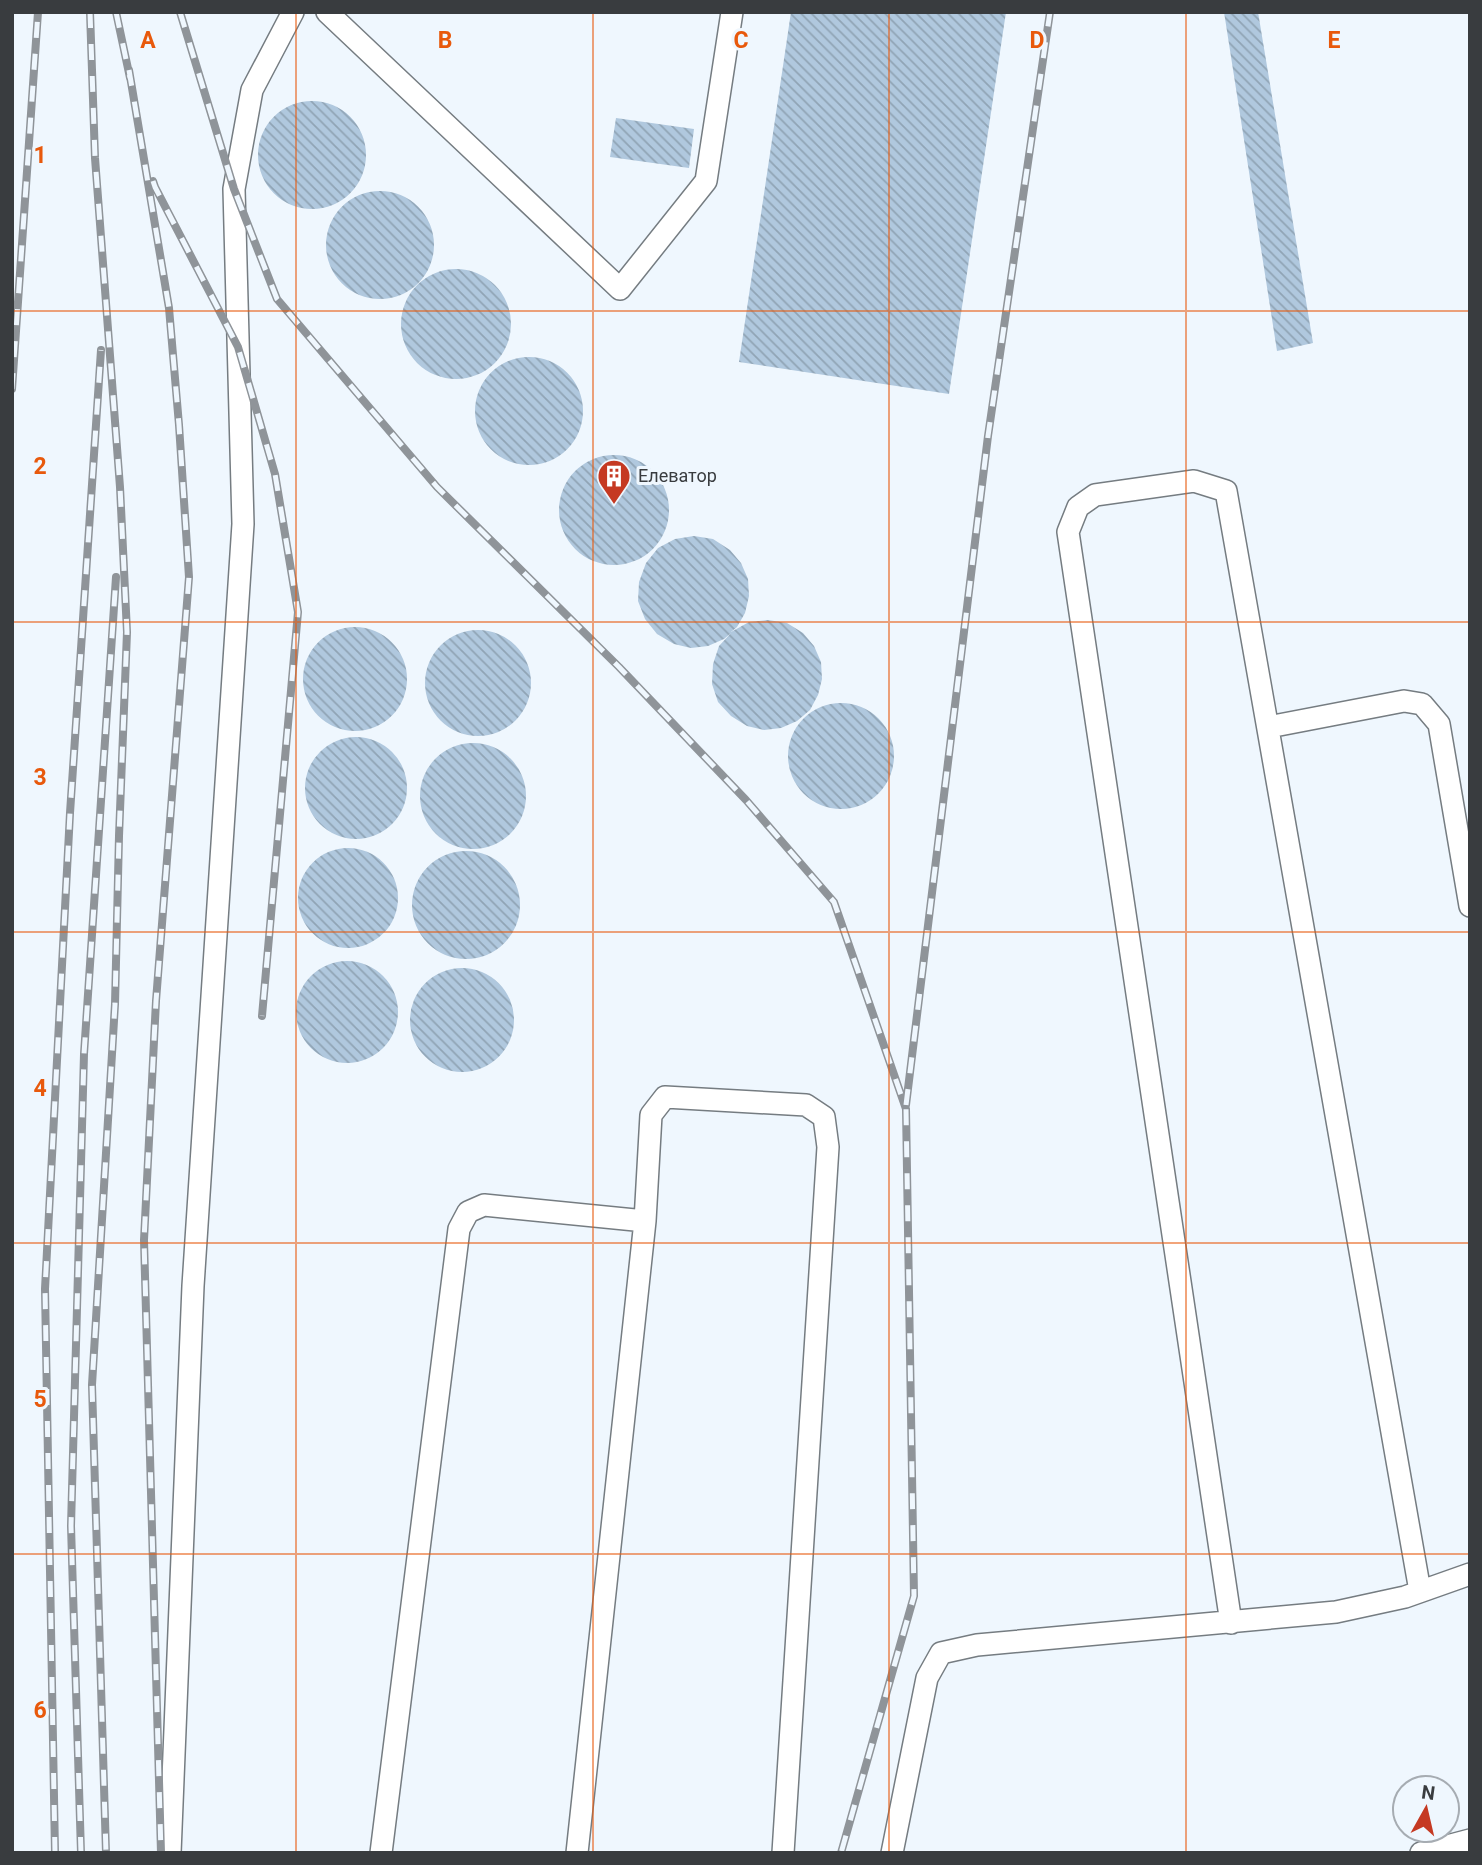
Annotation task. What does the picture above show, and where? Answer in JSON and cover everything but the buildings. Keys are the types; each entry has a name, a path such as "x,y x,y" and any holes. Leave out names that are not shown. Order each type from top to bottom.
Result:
{"lane":[{"path":"170,1853 194,1286 243,524 234,189 252,90 293,12"},
{"path":"327,12 620,289 706,181 732,12"},
{"path":"1231,1623 1068,532 1078,507 1095,495 1194,481 1226,491 1420,1591"},
{"path":"1269,727 1404,701 1422,704 1439,724 1470,906"},
{"path":"577,1853 645,1221 651,1115 665,1097 806,1105 824,1117 828,1147 783,1853"},
{"path":"382,1853 459,1229 468,1212 484,1205 645,1221"},
{"path":"892,1853 927,1678 941,1653 977,1645 1336,1612 1405,1597 1470,1574"},
{"path":"1421,1853 1470,1840"}],"railway":[{"path":"12,389 38,12"},
{"path":"90,12 95,158 120,487 127,632 115,1004 92,1385 106,1853"},
{"path":"116,12 130,78"},
{"path":"180,12 234,189 277,299 437,487 619,667 746,800 834,902 906,1109 914,1596 841,1853"},
{"path":"906,1105 988,436 1050,12"},
{"path":"129,70 169,308 189,577 156,1001 144,1240 161,1853"},
{"path":"153,181 238,347 275,474 298,612 262,1016"},
{"path":"55,1853 45,1289 70,813 101,350"},
{"path":"81,1853 71,1526 84,1054 116,577"}],"place":[{"name":"Елеватор","path":"614,506"}]}
